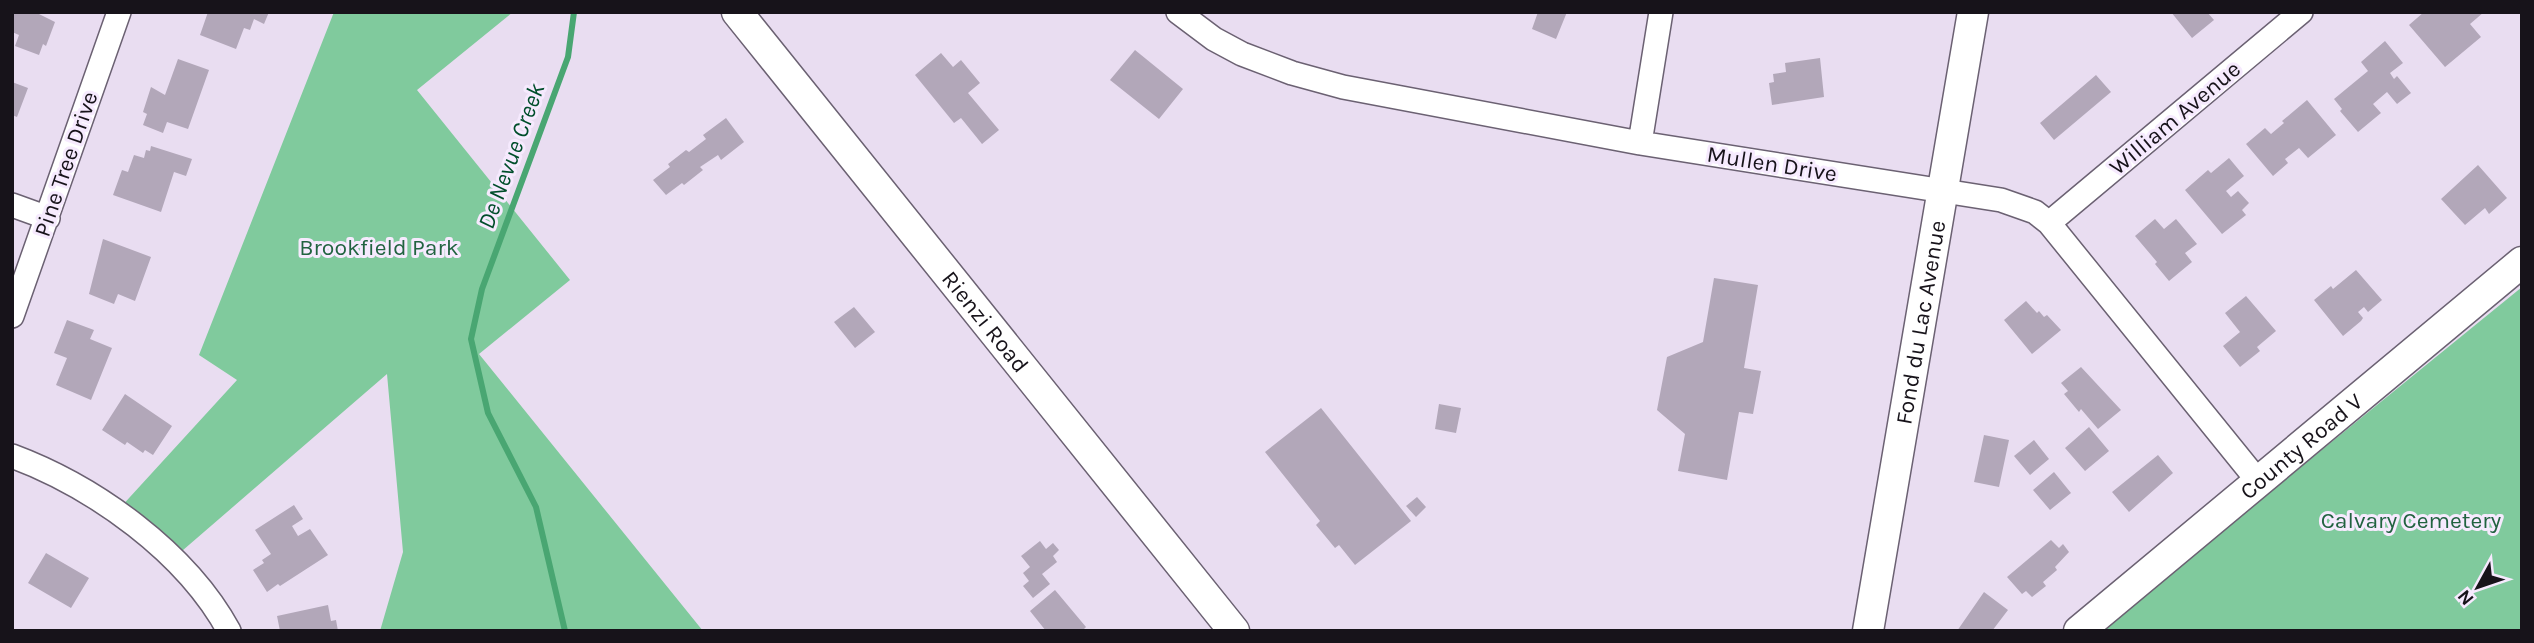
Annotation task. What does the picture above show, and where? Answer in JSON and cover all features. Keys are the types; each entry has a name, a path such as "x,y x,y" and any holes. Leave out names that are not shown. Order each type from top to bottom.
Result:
{"main road":[{"name":"Rienzi Road","path":"737,12 1234,631"},
{"name":"Fond du Lac Avenue","path":"1868,631 1973,12"},
{"name":"County Road V","path":"2079,631 2522,262"}],"street":[{"name":"Pine Tree Drive","path":"12,316 119,12"},
{"name":"Mullen Drive","path":"1178,12 1214,39 1242,54 1292,73 1343,87 1640,143 2001,200 2035,212 2049,223 2258,481"},
{"path":"1640,143 1661,12"},
{"name":"William Avenue","path":"2049,223 2301,12"},
{"path":"12,205 48,218"},
{"path":"12,456 82,489 138,528 188,576 229,631"}],"green space":[{"name":"Brookfield Park","path":"334,12 513,12 417,90 570,280 479,354 703,631 380,631 403,552 387,374 175,557 119,509 237,380 199,355"},
{"name":"Calvary Cemetery","path":"2522,287 2522,631 2099,631"}],"building":[{"path":"12,12 35,12 55,22 46,46 43,44 39,55 15,46 19,35 12,32"},
{"path":"208,12 269,12 264,24 254,19 250,30 244,28 236,49 200,35"},
{"path":"1538,12 1567,12 1556,39 1532,29"},
{"path":"2171,12 2207,12 2214,20 2192,38"},
{"path":"2424,12 2484,12 2470,24 2481,37 2445,67 2409,25"},
{"path":"2385,41 2403,63 2390,73 2394,79 2397,76 2411,93 2397,104 2387,92 2373,104 2381,113 2358,132 2340,111 2342,109 2334,99 2368,71 2361,62"},
{"path":"1135,50 1183,89 1159,119 1110,80"},
{"path":"941,53 953,67 961,60 980,83 968,93 999,130 982,144 961,118 954,123 915,75"},
{"path":"1820,58 1824,97 1772,105 1769,83 1774,82 1773,74 1786,72 1785,63"},
{"path":"178,59 209,70 188,129 167,122 163,133 143,125 147,114 143,112 151,87 165,95"},
{"path":"2096,75 2111,92 2054,140 2040,123"},
{"path":"12,82 28,88 17,117 12,115"},
{"path":"2307,100 2336,135 2308,158 2299,148 2285,159 2288,163 2273,176 2246,144 2265,128 2271,134"},
{"path":"726,118 744,142 721,160 718,155 700,167 703,170 666,195 653,180 686,150 689,152 706,139 703,135"},
{"path":"151,146 192,159 186,176 174,172 161,212 113,195 122,170 128,172 134,155 144,158 146,150 150,151"},
{"path":"2229,158 2244,176 2226,191 2231,197 2238,191 2249,203 2242,210 2246,215 2222,234 2185,190 2208,170 2211,173"},
{"path":"2478,165 2507,198 2489,214 2485,208 2465,225 2441,199"},
{"path":"2155,219 2164,229 2176,219 2197,244 2185,253 2192,262 2169,281 2135,236"},
{"path":"103,239 151,257 135,301 118,294 114,304 89,294"},
{"path":"2356,270 2382,300 2368,312 2364,307 2358,312 2363,318 2343,336 2314,300"},
{"path":"1714,278 1758,285 1744,368 1761,371 1753,414 1739,412 1727,480 1678,471 1685,434 1657,410 1667,357 1703,342"},
{"path":"2246,296 2276,331 2257,347 2260,351 2240,367 2223,346 2240,332 2225,313"},
{"path":"2026,301 2037,313 2039,311 2044,317 2047,315 2061,330 2032,354 2004,320"},
{"path":"854,307 875,332 855,348 834,322"},
{"path":"67,320 94,330 90,339 112,348 91,400 56,385 67,358 54,353"},
{"path":"2081,367 2121,410 2098,429 2064,394 2068,391 2061,383"},
{"path":"125,394 172,426 153,455 145,450 143,453 127,442 125,445 102,430"},
{"path":"1439,404 1461,408 1456,433 1435,429"},
{"path":"1321,408 1411,521 1355,565 1339,545 1335,548 1316,525 1320,521 1265,452"},
{"path":"2089,427 2109,451 2085,471 2065,448"},
{"path":"1984,435 2009,440 1999,487 1974,482"},
{"path":"2034,440 2049,459 2030,475 2014,456"},
{"path":"2158,455 2173,473 2129,512 2112,492"},
{"path":"2054,472 2071,493 2050,510 2033,490"},
{"path":"1417,497 1426,507 1416,517 1406,506"},
{"path":"294,505 303,519 292,526 298,536 310,529 328,555 267,592 253,570 271,554 255,530"},
{"path":"2051,540 2059,548 2063,544 2069,552 2055,567 2057,570 2043,582 2046,586 2032,597 2026,591 2022,594 2007,577"},
{"path":"1040,541 1046,549 1053,543 1059,550 1053,556 1057,562 1042,574 1050,584 1033,598 1023,586 1029,581 1023,573 1030,567 1021,556"},
{"path":"46,553 89,578 71,608 28,583"},
{"path":"1055,590 1086,627 1082,631 1046,631 1030,611"},
{"path":"1984,592 2008,610 1992,631 1957,631"},
{"path":"328,605 331,621 336,620 338,631 280,631 277,616"}],"waterway":[{"name":"De Nevue Creek","path":"565,631 536,507 488,413 471,339 482,289 568,57 574,12"}]}
